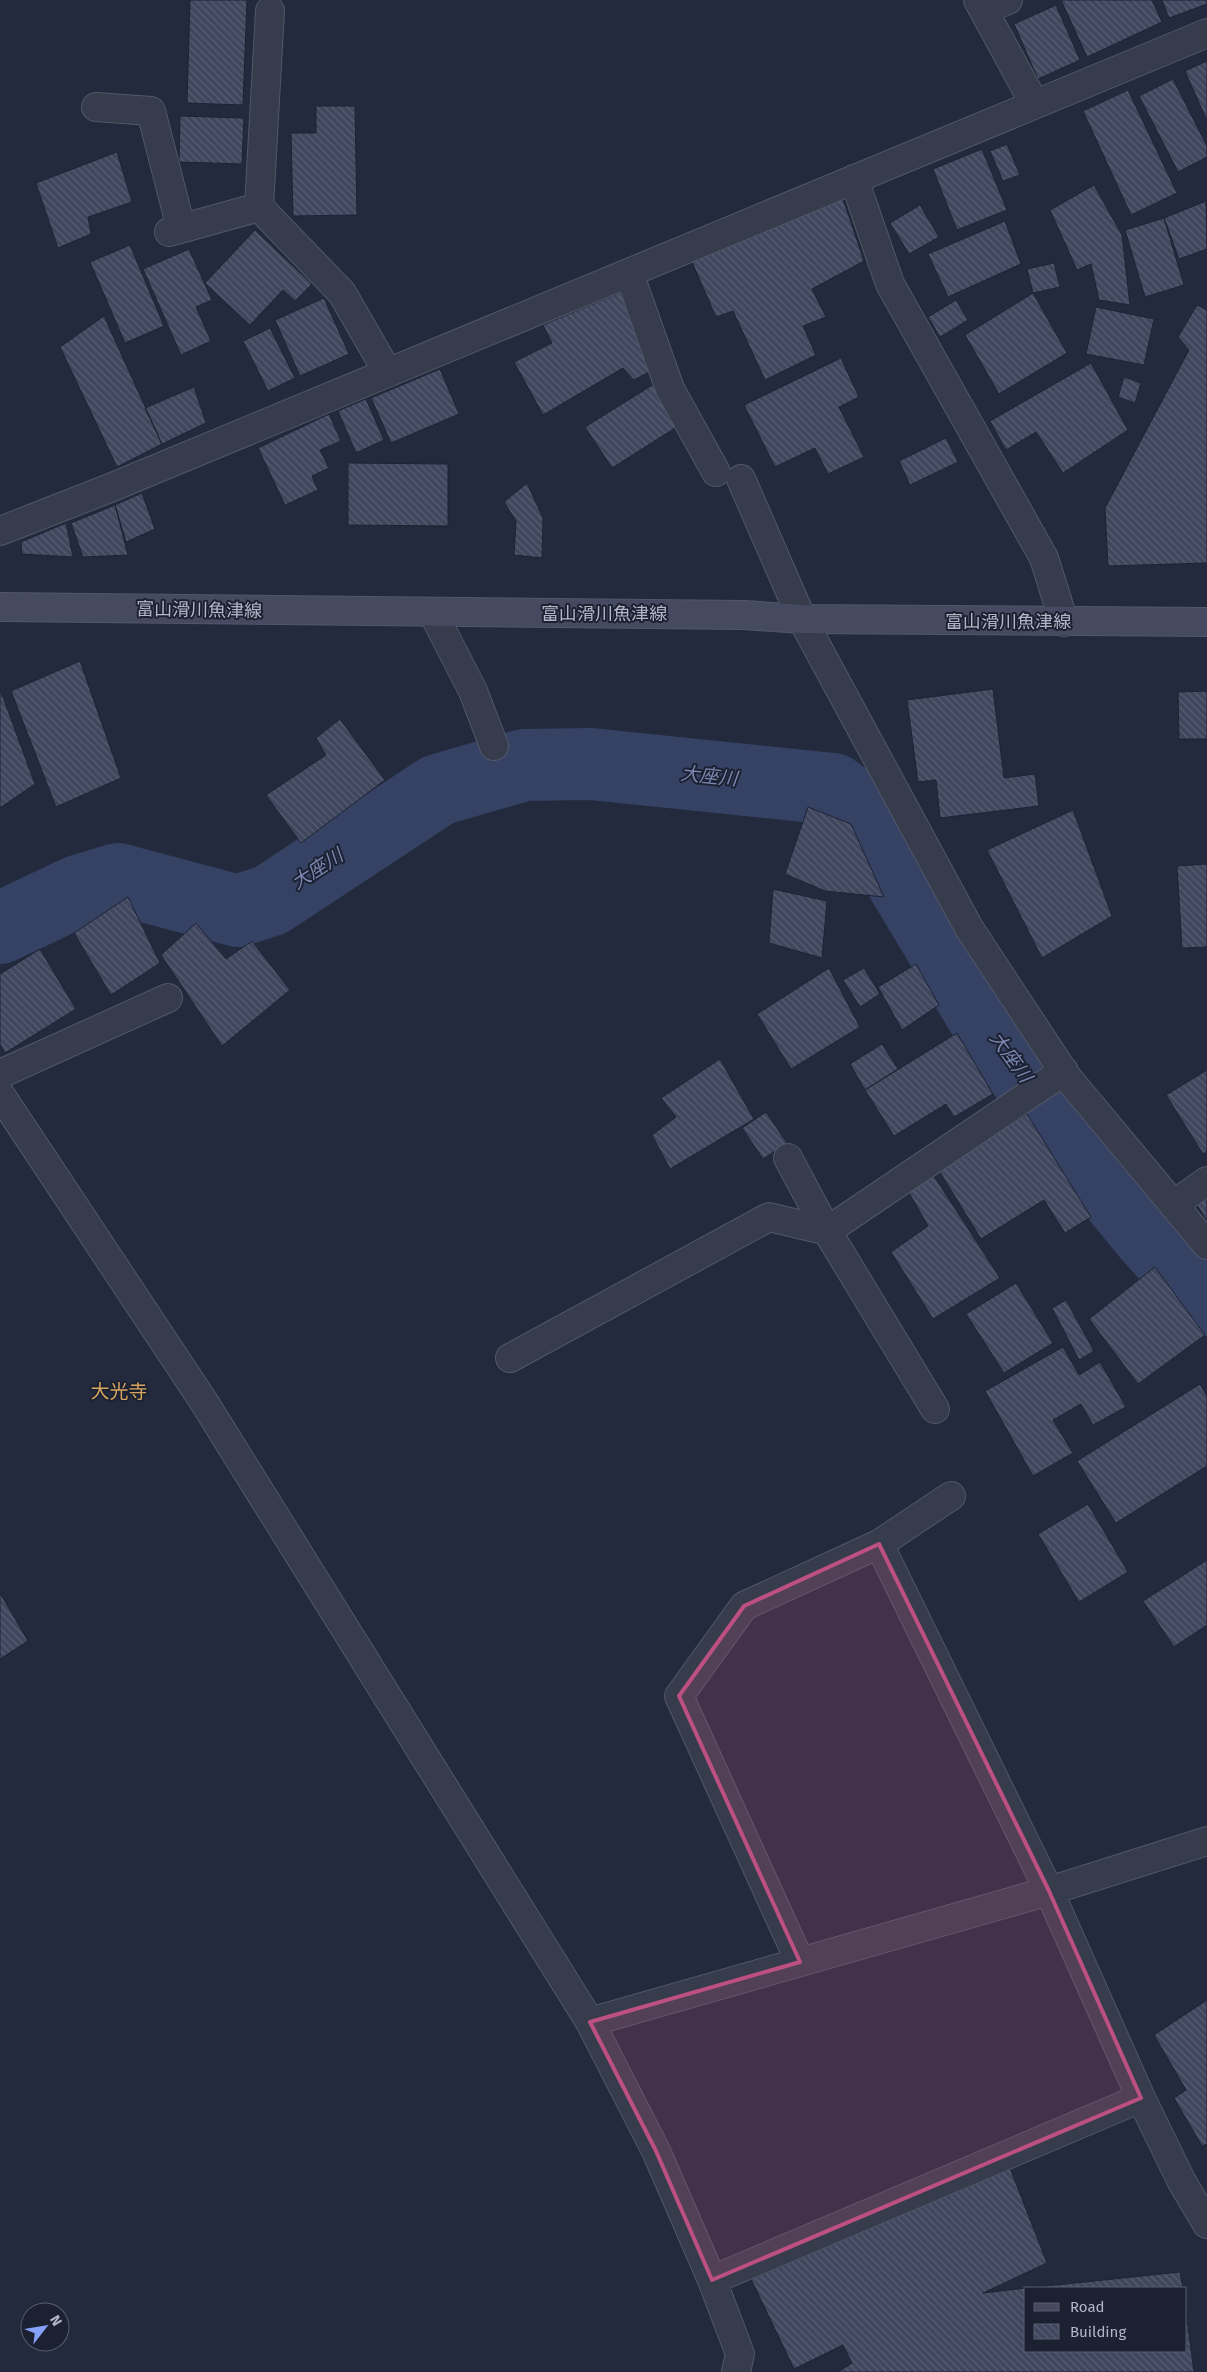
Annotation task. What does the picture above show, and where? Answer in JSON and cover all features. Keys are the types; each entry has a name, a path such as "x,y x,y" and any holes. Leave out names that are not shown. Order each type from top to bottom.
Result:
{"main road":[{"name":"富山滑川魚津線","path":"0,607 744,615 802,620 1207,622"}],"street":[{"path":"1008,0 981,5 1034,103"},
{"path":"270,11 260,207 342,293 388,373"},
{"path":"0,531 110,488 1034,103 1207,33"},
{"path":"96,107 151,111 175,230 260,207"},
{"path":"854,179 890,284 1044,558 1064,622"},
{"path":"629,273 670,389 728,475 802,620 969,928 1064,1071 1207,1244"},
{"path":"433,613 473,691 494,746"},
{"path":"0,1074 168,998"},
{"path":"510,1358 769,1217 827,1231 1064,1071"},
{"path":"0,1094 209,1410 590,2022 656,2151 712,2280 743,2366"},
{"path":"788,1158 827,1231 935,1409"},
{"path":"1173,1205 1207,1181"},
{"path":"800,1962 679,1696 744,1606 879,1544 951,1496"},
{"path":"879,1544 1049,1891 1141,2098 1182,2182 1207,2224"},
{"path":"590,2022 1049,1891 1207,1841"},
{"path":"712,2280 1141,2098"}],"highlighted area":[{"path":"879,1544 1049,1891 1141,2098 712,2280 656,2151 590,2022 800,1962 679,1696 744,1606"}],"building":[{"path":"190,0 247,0 243,105 187,103"},
{"path":"1061,0 1152,0 1162,22 1087,57"},
{"path":"1162,0 1207,0 1207,4 1169,18"},
{"path":"1056,5 1080,60 1038,79 1014,24"},
{"path":"1207,61 1207,121 1185,71"},
{"path":"1173,79 1207,146 1207,157 1178,172 1139,96"},
{"path":"1128,90 1177,193 1131,215 1083,111"},
{"path":"316,106 355,106 357,215 293,216 291,133 316,133"},
{"path":"180,116 244,118 242,164 179,162"},
{"path":"1007,144 1020,175 1003,181 990,151"},
{"path":"982,149 1007,210 957,230 933,169"},
{"path":"117,152 132,202 88,217 91,234 58,248 36,183"},
{"path":"1094,185 1122,235 1130,305 1099,300 1091,264 1077,270 1050,210"},
{"path":"843,199 864,261 812,289 826,317 803,326 816,355 765,380 733,311 716,317 691,260"},
{"path":"1206,201 1207,249 1179,259 1164,218"},
{"path":"920,205 939,237 909,254 890,223"},
{"path":"1164,218 1184,285 1145,297 1125,230"},
{"path":"1005,221 1021,264 948,297 928,254"},
{"path":"255,230 312,284 295,301 283,290 250,325 205,283"},
{"path":"130,245 164,326 125,343 90,262"},
{"path":"189,249 212,300 196,307 211,341 181,355 143,269"},
{"path":"1054,263 1060,287 1033,293 1027,269"},
{"path":"621,292 651,371 634,380 623,368 543,415 514,362 552,343 543,325"},
{"path":"1033,293 1067,353 999,394 965,335"},
{"path":"324,298 349,354 300,376 275,320"},
{"path":"956,300 968,320 940,337 928,317"},
{"path":"1197,305 1207,310 1207,563 1108,566 1105,508 1189,350 1178,337"},
{"path":"1096,307 1154,319 1144,365 1086,354"},
{"path":"104,316 162,444 117,467 60,347"},
{"path":"270,328 295,378 268,391 243,341"},
{"path":"841,358 859,397 839,407 864,457 828,474 815,448 775,467 744,405"},
{"path":"1091,363 1128,430 1063,473 1036,432 1006,450 990,421"},
{"path":"440,369 459,414 391,443 371,398"},
{"path":"1124,377 1141,383 1135,403 1118,397"},
{"path":"654,384 680,425 612,468 585,427"},
{"path":"194,387 206,423 162,444 145,408"},
{"path":"366,399 384,440 356,453 338,411"},
{"path":"329,414 341,441 320,450 329,468 312,476 318,490 285,505 258,448"},
{"path":"946,438 958,462 910,485 899,461"},
{"path":"348,463 448,464 448,526 348,525"},
{"path":"527,483 543,518 542,558 514,555 516,521 504,502"},
{"path":"142,493 155,529 126,542 115,505"},
{"path":"115,505 128,555 83,557 71,523"},
{"path":"66,523 73,557 22,554 21,542"},
{"path":"80,661 121,778 56,807 11,691"},
{"path":"0,689 35,784 0,808"},
{"path":"993,689 1004,778 1035,774 1039,806 940,818 936,780 918,782 907,700"},
{"path":"1207,691 1207,739 1179,739 1178,692"},
{"path":"340,719 385,780 301,843 266,795 326,755 316,738"},
{"path":"808,807 851,824 884,897 825,891 785,874"},
{"path":"1073,810 1112,916 1042,958 987,850"},
{"path":"1207,864 1207,947 1182,948 1177,866"},
{"path":"773,889 827,901 822,958 769,943"},
{"path":"128,897 160,963 111,995 74,933"},
{"path":"196,923 226,959 252,941 290,990 222,1046 161,955"},
{"path":"40,949 76,1009 5,1053 0,1044 0,974"},
{"path":"916,964 939,1005 902,1030 878,987"},
{"path":"829,968 860,1027 791,1069 757,1014"},
{"path":"864,968 880,994 860,1007 843,980"},
{"path":"957,1033 993,1094 954,1117 946,1104 894,1136 865,1090"},
{"path":"882,1044 898,1069 865,1090 850,1064"},
{"path":"720,1059 754,1119 670,1169 652,1135 676,1117 661,1098"},
{"path":"1207,1070 1207,1151 1203,1154 1166,1095"},
{"path":"766,1112 787,1143 763,1159 742,1128"},
{"path":"1027,1114 1091,1217 1065,1233 1044,1200 981,1239 938,1169"},
{"path":"934,1176 1000,1278 933,1319 891,1252 928,1226 908,1191"},
{"path":"1207,1196 1207,1222 1196,1203"},
{"path":"1155,1267 1205,1335 1138,1384 1089,1319"},
{"path":"1016,1283 1053,1343 1004,1373 966,1314"},
{"path":"1066,1300 1094,1351 1079,1360 1052,1308"},
{"path":"1063,1347 1079,1375 1100,1362 1126,1407 1093,1425 1081,1404 1053,1420 1073,1453 1033,1476 985,1391"},
{"path":"1200,1384 1207,1396 1207,1466 1116,1523 1077,1461"},
{"path":"1088,1504 1128,1572 1079,1602 1038,1534"},
{"path":"1207,1560 1207,1625 1174,1647 1143,1601"},
{"path":"0,1593 28,1641 0,1659"},
{"path":"1207,2000 1207,2144 1202,2146 1174,2098 1186,2090 1154,2035"},
{"path":"1010,2168 1047,2263 983,2293 1024,2288 1024,2352 1187,2352 1187,2319 1194,2372 838,2372 852,2363 843,2345 794,2369 751,2279"},
{"path":"1180,2272 1183,2287 1037,2287"}],"waterway":[{"name":"大座川","path":"0,928 78,891 118,879 238,911 271,900 438,790 524,765 591,764 833,789 865,812 903,883 995,1036 1103,1180 1148,1235 1207,1300"}],"district":[{"name":"大光寺","path":"119,1391"}]}
